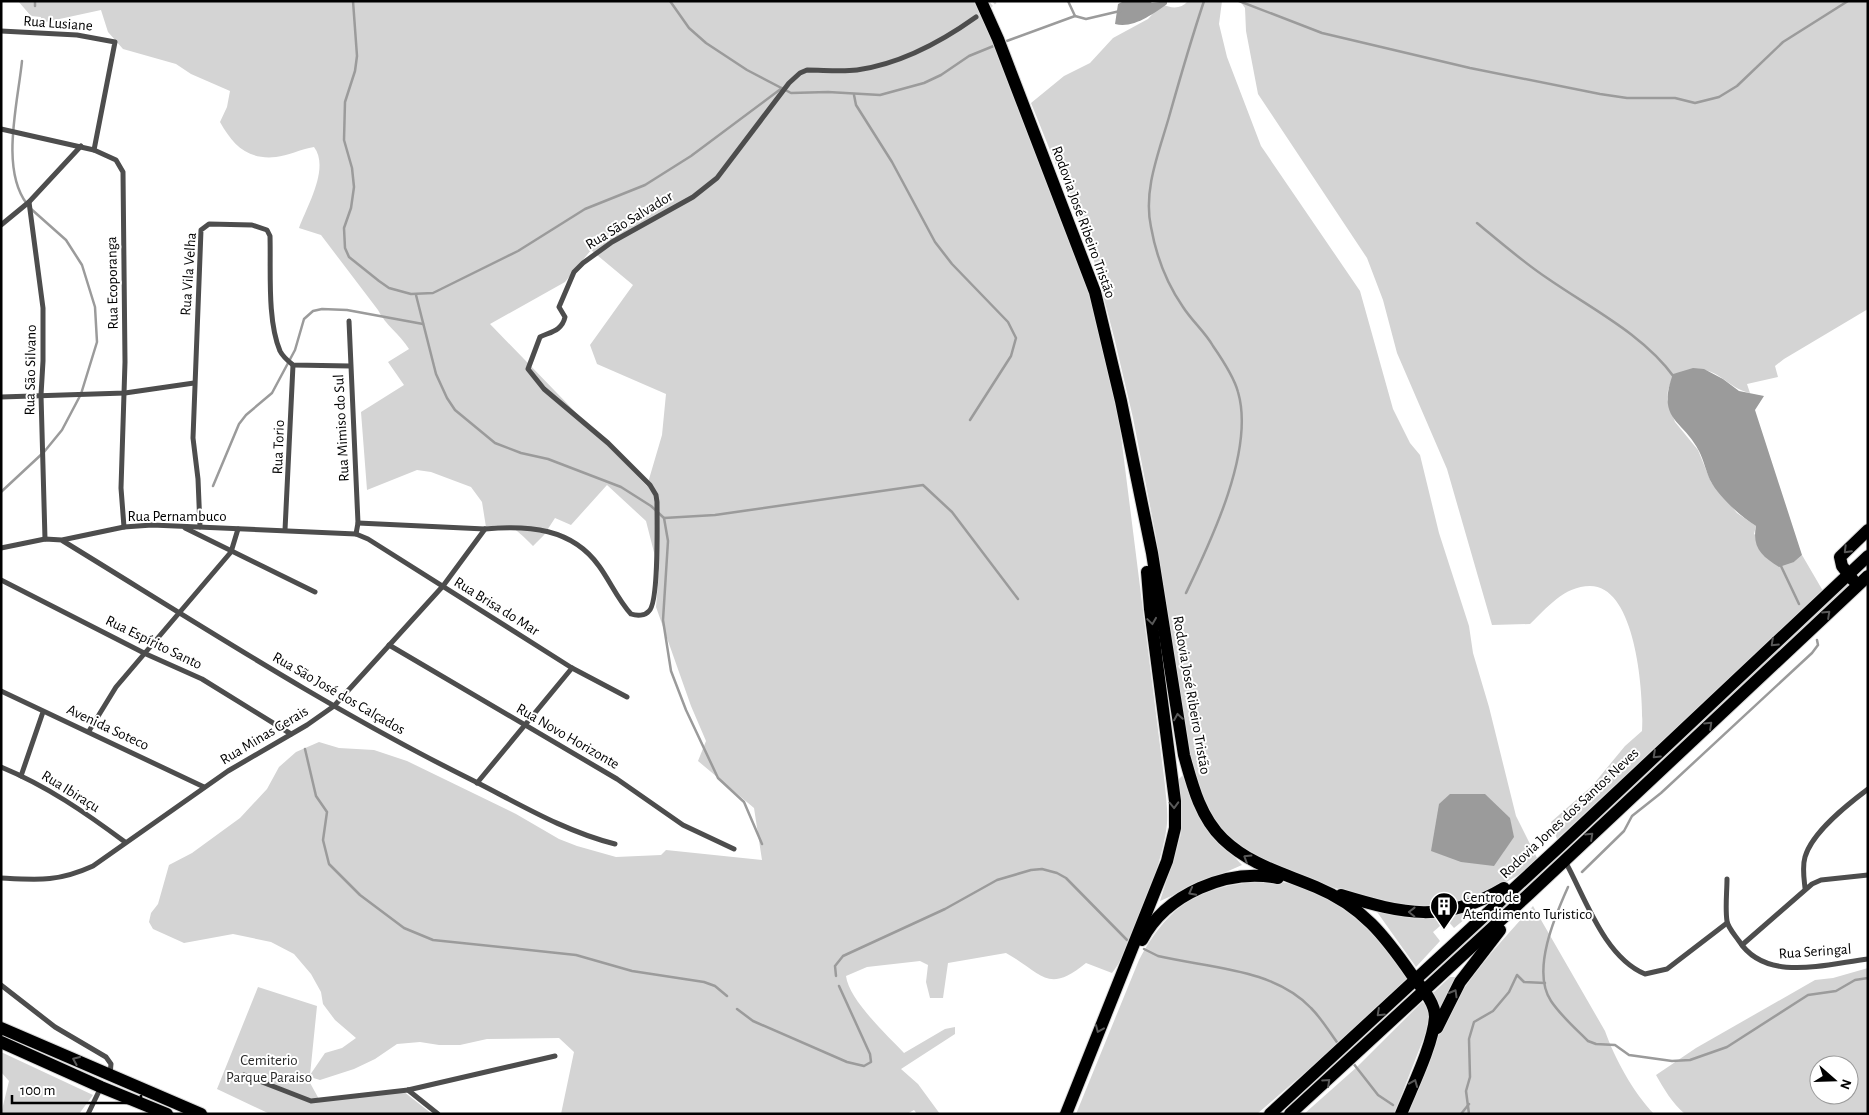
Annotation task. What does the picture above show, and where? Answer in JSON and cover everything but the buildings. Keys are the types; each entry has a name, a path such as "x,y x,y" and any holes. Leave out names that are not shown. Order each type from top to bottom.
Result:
{"main road":[{"name":"Rodovia José Ribeiro Tristão","path":"981,1 998,39 1093,285 1121,401 1145,520 1184,754 1194,789 1204,814 1222,838 1244,857 1313,886 1368,918 1382,932 1420,985 1434,1008 1435,1018 1426,1053 1402,1114"},
{"name":"Rodovia José Ribeiro Tristão","path":"1066,1114 1167,861 1175,828 1175,800 1170,756 1150,609 1145,520"},
{"path":"1858,585 1848,574 1840,557 1868,530"},
{"name":"Rodovia Jones dos Santos Neves","path":"1290,1114 1524,878 1868,556"},
{"name":"Rodovia Jones dos Santos Neves","path":"1270,1114 1529,894 1868,576"},
{"path":"1118,984 1150,926 1167,908 1196,890 1216,881 1265,875 1313,886 1402,912 1415,913 1438,911 1472,904 1484,900 1524,878"},
{"path":"1426,1053 1449,1001 1460,982 1529,894"},
{"path":"1,1028 202,1114"},
{"path":"1,1042 167,1114"}],"street":[{"name":"Rua São Salvador","path":"485,528 504,527 543,530 569,538 593,558 631,614 640,615 647,613 652,608 656,577 656,495 650,484 608,443 544,389 529,373 528,367 540,337 556,330 562,325 565,317 559,310 560,302 578,268 612,242 693,197 717,178 792,80 803,71 848,70 887,63 944,38 976,17"},
{"name":"Rua Lusiane","path":"1,31 77,35 114,41 115,44 94,150"},
{"name":"Rua Ecoporanga","path":"1,129 94,150 116,160 123,172 125,393 120,488 124,527"},
{"path":"1,225 29,202 81,146"},
{"name":"Rua São Silvano","path":"29,202 43,308 41,395 45,539"},
{"name":"Rua Vila Velha","path":"200,527 198,478 193,438 194,383 201,230 209,224 252,225 264,228 269,232 272,302 276,336 282,354 294,365"},
{"name":"Rua Mimiso do Sul","path":"348,321 358,523 356,534"},
{"path":"294,365 350,366"},
{"name":"Rua Torio","path":"285,530 294,365"},
{"path":"1,397 125,393 194,383"},
{"path":"358,523 485,528"},
{"name":"Rua Pernambuco","path":"1,548 45,539 62,540 124,527 152,525 356,534"},
{"path":"183,526 231,552 315,592"},
{"name":"Rua Minas Gerais","path":"1,878 56,879 70,876 92,866 248,757 291,734 334,706 443,586 485,528"},
{"path":"89,731 108,699 178,612 231,552 238,529"},
{"name":"Rua Brisa do Mar","path":"356,534 443,586 572,668 627,697"},
{"name":"Rua São José dos Calçados","path":"62,540 334,706 477,783 586,836 615,844"},
{"name":"Rua Espírito Santo","path":"1,580 146,654 202,679 291,734"},
{"name":"Rua Novo Horizonte","path":"389,645 617,779 683,825 734,849"},
{"path":"477,783 572,668"},
{"name":"Avenida Soteco","path":"1,691 204,787"},
{"path":"21,776 43,712"},
{"name":"Rua Ibiraçu","path":"1,768 21,776 67,800 125,842"},
{"path":"1805,888 1804,863 1808,849 1845,806 1868,789"},
{"path":"1564,860 1603,934 1616,953 1635,970 1645,974 1667,969 1727,923 1726,878"},
{"path":"1742,945 1805,888 1821,880 1868,875"},
{"name":"Rua Seringal","path":"1727,923 1742,945 1756,959 1772,966 1802,967 1868,959"},
{"path":"1,985 55,1027 106,1057 111,1064 110,1075"},
{"path":"244,1075 311,1101 408,1090 555,1056"},
{"path":"88,1114 101,1087"},
{"path":"408,1090 438,1114"}],"green space":[{"name":"Cemiterio Parque Paraiso","path":"18,1 977,1 1080,261 1119,420 1165,785 1167,818 1165,838 1160,857 1138,924 1112,973 1086,963 1073,973 1062,978 1045,978 1006,953 948,963 943,998 930,998 926,982 928,965 920,961 867,967 846,976 854,996 861,1006 904,1053 945,1029 955,1027 955,1034 901,1069 918,1084 940,1114 917,1114 914,1110 907,1114 561,1114 574,1052 559,1038 487,1039 460,1045 439,1045 420,1042 397,1044 375,1059 354,1069 320,1080 310,1077 309,1081 320,1101 403,1091 432,1114 270,1114 217,1089 258,987 317,1006 310,1075 325,1053 342,1048 356,1038 335,1020 323,1004 321,992 311,974 294,954 271,942 233,934 184,943 153,929 149,922 151,913 158,904 169,865 192,853 240,818 267,789 279,767 296,752 319,742 339,748 374,750 407,761 516,814 559,839 616,857 661,855 666,850 762,860 754,808 698,761 706,741 691,706 656,607 659,572 646,521 607,485 571,525 555,518 544,535 533,546 513,528 502,525 486,527 482,502 471,487 431,472 417,470 367,490 361,412 404,385 388,362 409,349 321,235 299,228 316,187 320,165 314,147 276,157 257,156 242,149 230,138 220,122 227,107 230,91 191,74 176,64 123,49 108,32 101,10 41,23 41,17 31,16","holes":["591,250 633,285 590,345 597,364 666,394 662,435 647,486 490,324 565,282"]},
{"path":"1188,1 1222,1 1219,24 1227,57 1261,146 1360,291 1393,409 1410,443 1420,455 1439,533 1469,626 1473,653 1489,707 1516,816 1537,858 1522,873 1477,899 1435,907 1388,905 1291,874 1245,852 1213,822 1195,779 1173,663 1156,537 1133,418 1114,337 1093,257 1031,103 1064,76 1090,63 1113,38 1148,19 1162,4 1176,7 1182,6"},
{"path":"1240,1 1868,1 1868,309 1784,359 1775,366 1778,377 1747,384 1750,393 1738,389 1711,372 1697,370 1674,374 1667,399 1675,422 1698,450 1711,482 1737,513 1756,526 1754,534 1794,562 1802,555 1823,591 1557,839 1551,822 1592,786 1625,746 1642,731 1639,670 1628,623 1618,604 1606,591 1590,586 1581,587 1564,594 1530,624 1492,625 1447,469 1397,353 1383,300 1367,258 1258,94 1246,31 1245,8"},
{"path":"1847,579 1851,583 1426,982 1423,979"},
{"path":"1182,776 1186,778 1223,845 1242,865 1160,901 1181,834 1182,812 1178,780"},
{"path":"1274,880 1311,890 1326,897 1353,915 1377,937 1408,974 1406,985 1257,1114 1076,1114 1139,960 1165,922 1178,908 1193,898 1210,891 1250,882"},
{"path":"1533,906 1605,1031 1625,1075 1654,1114 1408,1114 1433,1046 1452,1008 1472,977"},
{"path":"1375,909 1461,913 1476,910 1454,928 1447,920 1433,932 1440,941 1416,967"},
{"path":"1868,968 1868,1114 1685,1114 1680,1110 1665,1091 1656,1075 1696,1048 1815,980 1833,978"},
{"path":"1450,977 1456,977 1440,1008 1433,993"},
{"path":"1422,1002 1428,1007 1430,1022 1394,1114 1304,1114 1357,1067"},
{"path":"1,1052 93,1095 79,1114 1,1114 9,1081 1,1072"}],"shaded area":[{"path":"1124,1 1149,1 1152,3 1167,1 1167,4 1136,23 1115,24 1118,4"},
{"path":"1693,368 1704,369 1723,379 1739,391 1764,396 1755,410 1802,555 1794,562 1779,567 1763,555 1755,540 1756,526 1737,512 1719,493 1710,480 1693,440 1670,411 1668,401 1673,374"},
{"path":"1450,794 1485,794 1510,818 1514,837 1494,866 1461,862 1431,851 1439,804"}],"waterway":[{"path":"35,1 35,6"},
{"path":"353,1 357,56 355,71 345,102 344,140 352,168 354,187 351,208 344,228 345,248 349,257 389,288 411,294 433,293 518,251 585,209 645,185 691,156 782,88"},
{"path":"670,1 689,28 706,43 747,70 791,93 828,92 880,95 924,83 941,75 969,56 996,45"},
{"path":"1068,1 1075,16"},
{"path":"1186,593 1207,548 1228,495 1241,441 1242,415 1238,392 1231,374 1210,341 1183,307 1167,279 1156,248 1149,213 1153,171 1204,1"},
{"path":"1239,1 1322,33 1470,68 1600,94 1627,98 1675,98 1695,103 1719,97 1737,86 1783,42 1848,1"},
{"path":"1004,42 1075,16 1086,19 1120,11"},
{"path":"22,61 12,154 14,173 19,189 27,204"},
{"path":"854,95 856,105 892,162 935,242 952,264 1008,322 1016,338 1011,356 970,420"},
{"path":"1,492 44,452 62,430 81,394 97,342 95,307 82,265 66,240 30,208"},
{"path":"1477,223 1538,272 1632,335 1674,377"},
{"path":"416,295 436,374 455,410 495,443 521,453 548,459 621,487 651,506 664,518 668,541 663,620 671,671 686,710 718,778 744,802 762,844"},
{"path":"213,486 239,424 246,415 272,393 295,350 304,319 313,311 322,309 347,310 423,324"},
{"path":"664,518 715,515 923,485 952,512 1018,599"},
{"path":"1780,564 1799,604"},
{"path":"1582,872 1624,831 1632,816 1661,793 1812,653 1818,645 1817,640"},
{"path":"305,749 316,796 327,812 323,840 329,864 360,895 404,928 433,940 576,955 632,971 704,982 715,986 727,996"},
{"path":"836,976 835,966 843,956 945,909 997,880 1031,870 1042,869 1057,873 1066,878 1127,940"},
{"path":"1568,887 1547,944 1543,975 1545,989 1559,1012 1588,1041 1596,1044 1615,1045 1629,1055 1672,1061 1690,1060 1727,1047 1808,995 1836,991 1855,980 1868,978"},
{"path":"1144,949 1158,956 1239,971 1278,985 1296,995 1311,1008 1339,1045"},
{"path":"1469,1114 1466,1091 1470,1077 1469,1039 1474,1022 1493,1011 1509,992 1517,975 1524,982 1545,983"},
{"path":"737,1009 753,1021 847,1062 864,1066 871,1062 870,1054 839,986"},
{"path":"1353,1063 1378,1095 1393,1105"},
{"path":"1461,1114 1469,1104"}],"tunnel":[{"path":"976,17 995,1"}],"place":[{"name":"Centro de Atendimento Turistico","path":"1444,930"}]}
